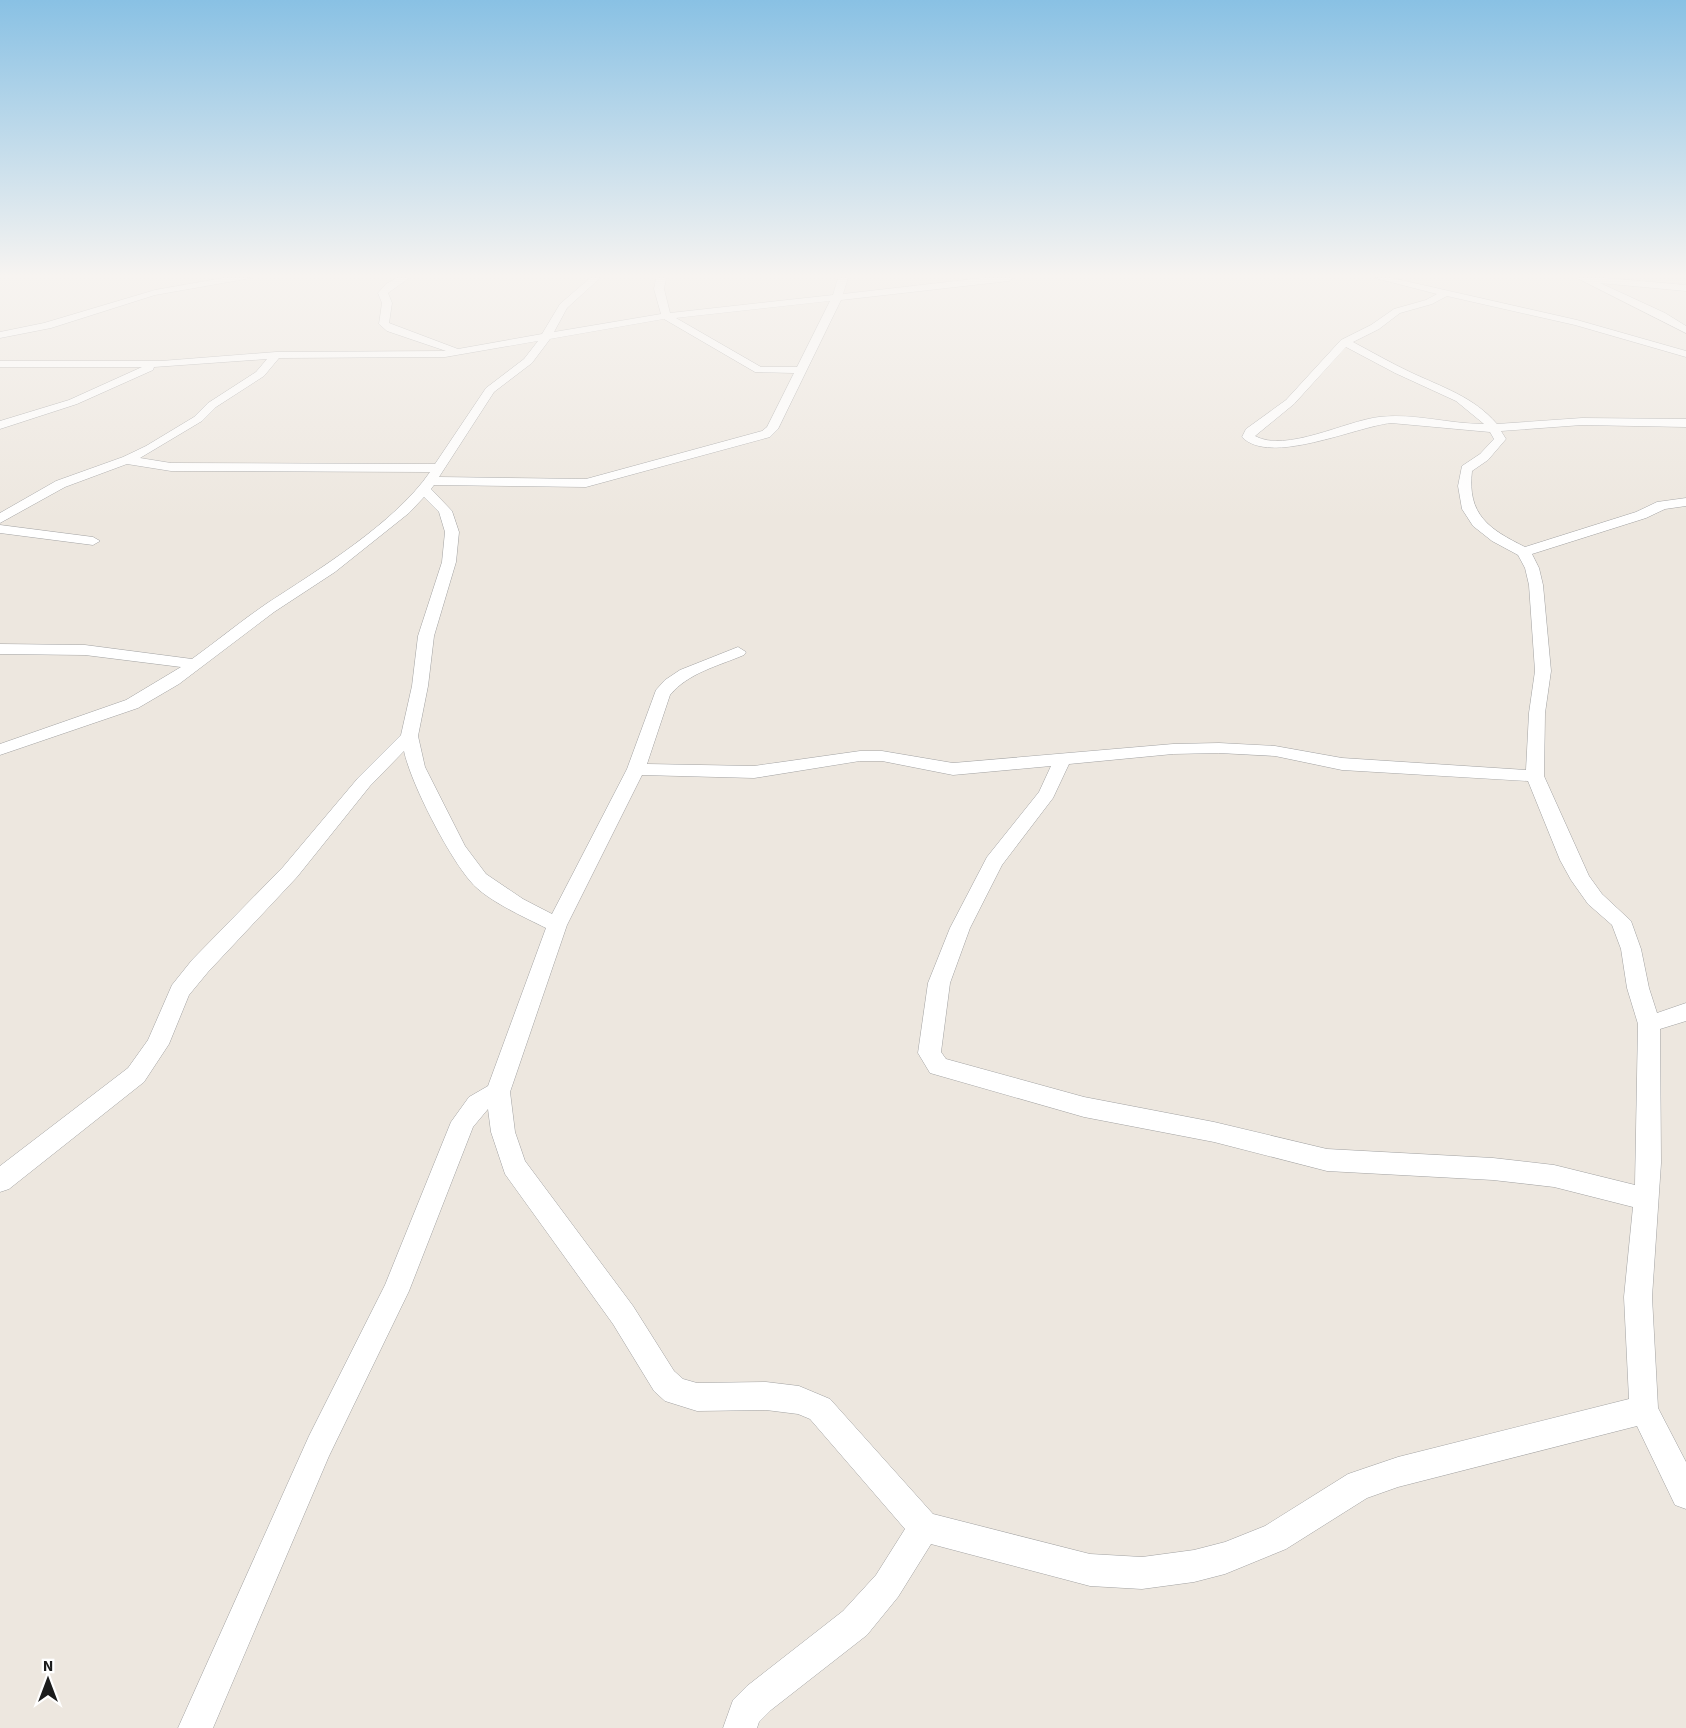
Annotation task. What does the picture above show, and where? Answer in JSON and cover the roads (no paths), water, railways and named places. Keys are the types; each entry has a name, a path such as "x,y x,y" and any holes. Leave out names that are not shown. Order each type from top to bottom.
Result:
{"street":[{"path":"0,364 160,363 223,359"},
{"path":"0,519 59,483 86,471 127,460 158,444 198,419 212,405 260,374 273,359"},
{"path":"0,750 132,704 173,681 268,609 330,569 404,510 427,486 490,390 530,359"},
{"path":"739,359 759,370 801,370"},
{"path":"427,486 586,483 759,437 772,429 807,359"},
{"path":"1330,359 1290,402 1250,432 1248,437 1252,442 1269,444 1296,441 1387,419 1494,428 1594,421 1686,423"},
{"path":"1376,359 1474,406 1494,428 1500,439 1495,447 1466,470 1464,486 1469,509 1478,523 1497,538 1524,552 1532,568 1536,585 1543,671 1537,713 1535,776 1570,860 1581,880 1595,899 1621,921 1627,934 1638,988 1649,1024 1648,1163 1638,1297 1644,1410 1686,1494"},
{"path":"0,425 73,402 160,363"},
{"path":"127,460 182,467 440,468"},
{"path":"427,486 445,511 452,532 449,562 426,636 420,686 409,736 416,767 457,848 479,879 516,904 557,925"},
{"path":"1524,552 1641,515 1662,505 1686,502"},
{"path":"0,529 93,541"},
{"path":"0,649 85,650 196,664"},
{"path":"738,652 686,673 671,683 662,694 636,769 557,925 498,1092 504,1132 514,1166 623,1315 663,1381 675,1391 697,1397 799,1400 820,1409 924,1527 1090,1570 1142,1573 1194,1566 1225,1558 1275,1538 1359,1485 1398,1472 1644,1410"},
{"path":"0,1181 136,1075 158,1044 180,991 200,966 290,872 364,782 409,736"},
{"path":"636,769 754,772 860,756 882,756 953,769 1173,749 1219,748 1275,751 1342,764 1535,776"},
{"path":"1062,760 1047,794 994,862 960,928 939,983 929,1053 938,1066 1084,1107 1214,1132 1327,1160 1493,1169 1554,1176 1646,1199"},
{"path":"1649,1024 1686,1012"},
{"path":"195,1728 320,1446 396,1291 464,1122 477,1104 498,1092"},
{"path":"740,1728 745,1712 759,1698 855,1623 887,1586 924,1527"}]}
